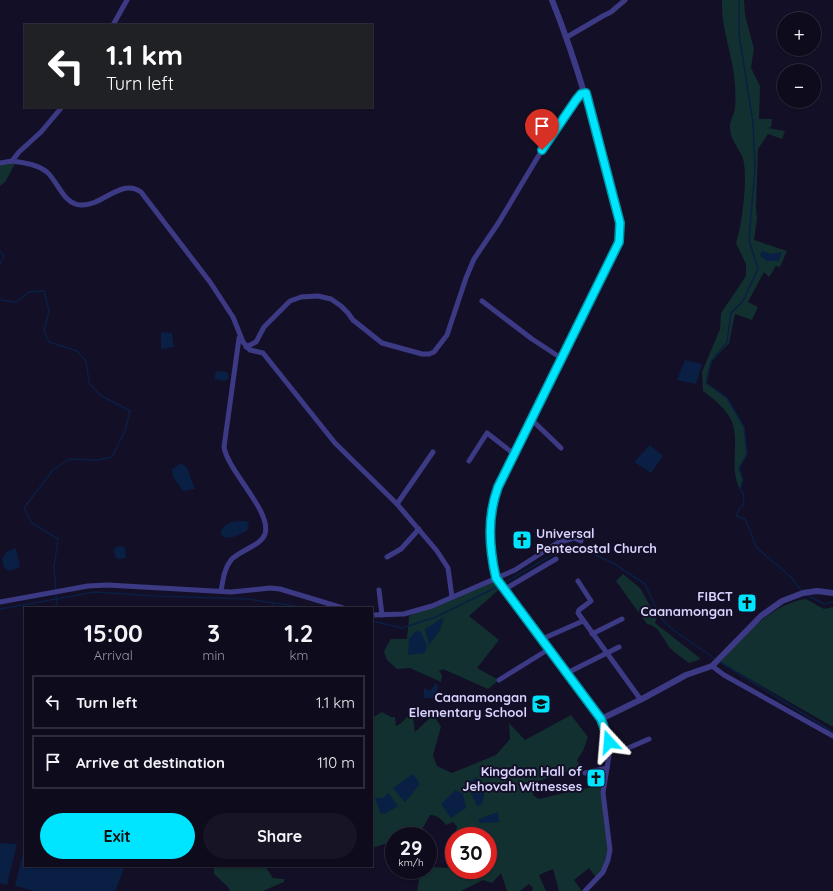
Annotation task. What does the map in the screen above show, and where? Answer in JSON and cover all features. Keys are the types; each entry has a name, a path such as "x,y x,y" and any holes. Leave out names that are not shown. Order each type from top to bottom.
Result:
{"street":[{"path":"114,24 127,0"},
{"path":"552,0 567,37 586,93 619,219 621,233 619,242 498,487 491,511 492,554 496,578 601,719 607,733 610,749 603,793 609,847 608,860 600,876 585,891"},
{"path":"567,37 607,15 625,0"},
{"path":"246,347 256,342 264,328 290,301 301,297 318,296 331,299 341,306 348,312 353,320 382,343 422,354 430,354 434,352 447,335 474,259 499,222 558,127 580,95 586,93"},
{"path":"12,161 19,152 41,132 61,108"},
{"path":"0,163 12,161 39,167 48,173 66,197 75,204 82,206 128,188 141,192 210,282 233,317 239,336 246,347 263,353 334,443 397,504 445,562 450,576 452,597"},
{"path":"482,301 561,358"},
{"path":"221,591 224,574 231,560 261,540 265,530 265,522 261,512 227,459 224,447 239,336"},
{"path":"531,419 561,448"},
{"path":"469,461 487,433 514,454"},
{"path":"397,504 434,452"},
{"path":"387,557 401,549 419,529"},
{"path":"373,615 417,611 515,570 561,541 574,538 581,541"},
{"path":"505,589 556,558"},
{"path":"578,580 591,601 578,612 592,634 640,700"},
{"path":"0,602 97,585 221,591 280,590 340,607"},
{"path":"379,590 382,615"},
{"path":"601,719 686,675 712,666 761,616 772,607 803,593 817,591 833,593"},
{"path":"592,634 622,619"},
{"path":"542,639 583,621"},
{"path":"567,673 619,647"},
{"path":"500,680 549,649"},
{"path":"712,666 724,676 833,736"},
{"path":"610,749 626,749 649,739"},
{"path":"585,774 607,768"}],"green space":[{"path":"722,0 744,0 745,15 754,49 751,68 760,86 759,119 772,119 771,127 768,128 785,131 782,139 768,134 758,149 757,219 754,240 787,251 780,267 776,266 769,277 764,272 748,302 758,307 752,320 735,314 729,343 711,362 707,383 727,398 744,427 747,454 739,468 743,480 740,489 735,474 735,433 733,425 729,415 717,402 703,391 702,372 720,329 721,313 746,276 746,264 736,243 744,199 745,174 742,156 730,132 730,123 735,108 735,84 723,22"},
{"path":"12,161 15,164 5,182 0,186 0,163"},
{"path":"623,574 640,588 657,618 655,623 701,659 689,663 671,649 655,627 647,624 616,581"},
{"path":"497,578 503,586 469,616 499,640 477,668 499,680 488,689 443,669 439,671 442,675 441,682 410,668 397,669 387,660 384,651 391,639 407,639 409,616"},
{"path":"806,599 824,609 833,607 833,727 720,662 758,623 780,608 793,602"},
{"path":"382,712 391,717 395,717 396,726 408,716 413,718 415,732 431,717 435,717 441,727 433,755 437,766 452,773 496,755 510,739 509,723 525,740 571,715 588,737 583,751 577,760 581,767 532,783 533,795 539,799 604,784 609,847 608,862 597,879 589,868 574,880 582,891 559,891 553,869 539,875 546,891 532,891 533,888 529,884 520,891 507,891 501,873 497,877 497,827 457,827 453,822 446,825 440,818 430,815 423,827 385,827 385,844 373,848 373,717"},
{"path":"214,867 266,867 273,878 284,879 284,882 263,891 230,891 228,887 214,874"},
{"path":"437,867 445,868 445,879 496,879 492,883 483,880 461,891 417,891 419,879 437,879"}],"water":[{"path":"762,251 772,254 781,252 781,257 778,261 767,261 760,256"},
{"path":"161,332 172,333 174,347 161,349"},
{"path":"685,360 702,364 696,384 677,380"},
{"path":"216,371 227,372 229,377 226,381 214,379"},
{"path":"650,445 663,456 651,473 634,462"},
{"path":"181,463 187,468 195,489 183,491 173,477 172,469"},
{"path":"246,521 249,523 247,531 230,538 220,534 224,526 227,524"},
{"path":"122,546 125,548 126,558 117,559 113,551 116,547"},
{"path":"16,548 20,567 9,571 4,567 2,560 6,552"},
{"path":"444,617 440,630 429,645 425,629"},
{"path":"416,631 421,632 427,646 425,653 408,655 409,639"},
{"path":"436,683 438,687 435,698 424,698 424,688 430,691"},
{"path":"413,774 420,784 405,802 393,788"},
{"path":"476,777 483,786 484,790 481,805 477,806 467,784"},
{"path":"455,790 463,794 466,808 451,818 441,804"},
{"path":"388,793 398,806 386,813 381,814 375,798 383,798"},
{"path":"498,812 499,822 479,823 479,819"},
{"path":"0,843 17,844 7,885 0,883"},
{"path":"24,848 24,867 125,867 115,891 35,891 15,886"}],"waterway":[{"path":"739,0 739,34 753,123 755,168 749,240 758,269 743,301 731,313 727,342 711,362 706,383 727,398 744,427 747,454 739,468 743,480 740,489 744,495 743,506 739,509 736,516 745,519 757,548 791,577 801,590"},
{"path":"0,251 4,256 0,264"},
{"path":"0,298 0,300 16,302 29,292 44,291 49,311 44,331 49,342 77,351 86,361 89,383 100,395 130,411 125,431 112,457 97,460 69,459 53,470 24,508 32,523 58,539 54,567 56,591"},
{"path":"506,582 567,546 580,548 613,563 645,584 660,617 673,630 714,658"},
{"path":"373,621 402,628 436,617 499,586"},
{"path":"0,609 95,592 248,599 300,607"},
{"path":"56,596 57,607"},
{"path":"809,596 824,604 833,602"},
{"path":"273,603 274,607"},
{"path":"720,662 833,732"}],"place":[{"name":"Universal Pentecostal Church","path":"522,540"},
{"name":"FIBCT Caanamongan","path":"747,603"},
{"name":"Caanamongan Elementary School","path":"541,704"},
{"name":"Kingdom Hall of Jehovah Witnesses","path":"596,778"}],"route":[{"path":"542,150 576,100 581,94 586,93 620,223 621,233 619,242 498,487 493,501 490,518 492,554 496,578 601,719 609,742"}]}
